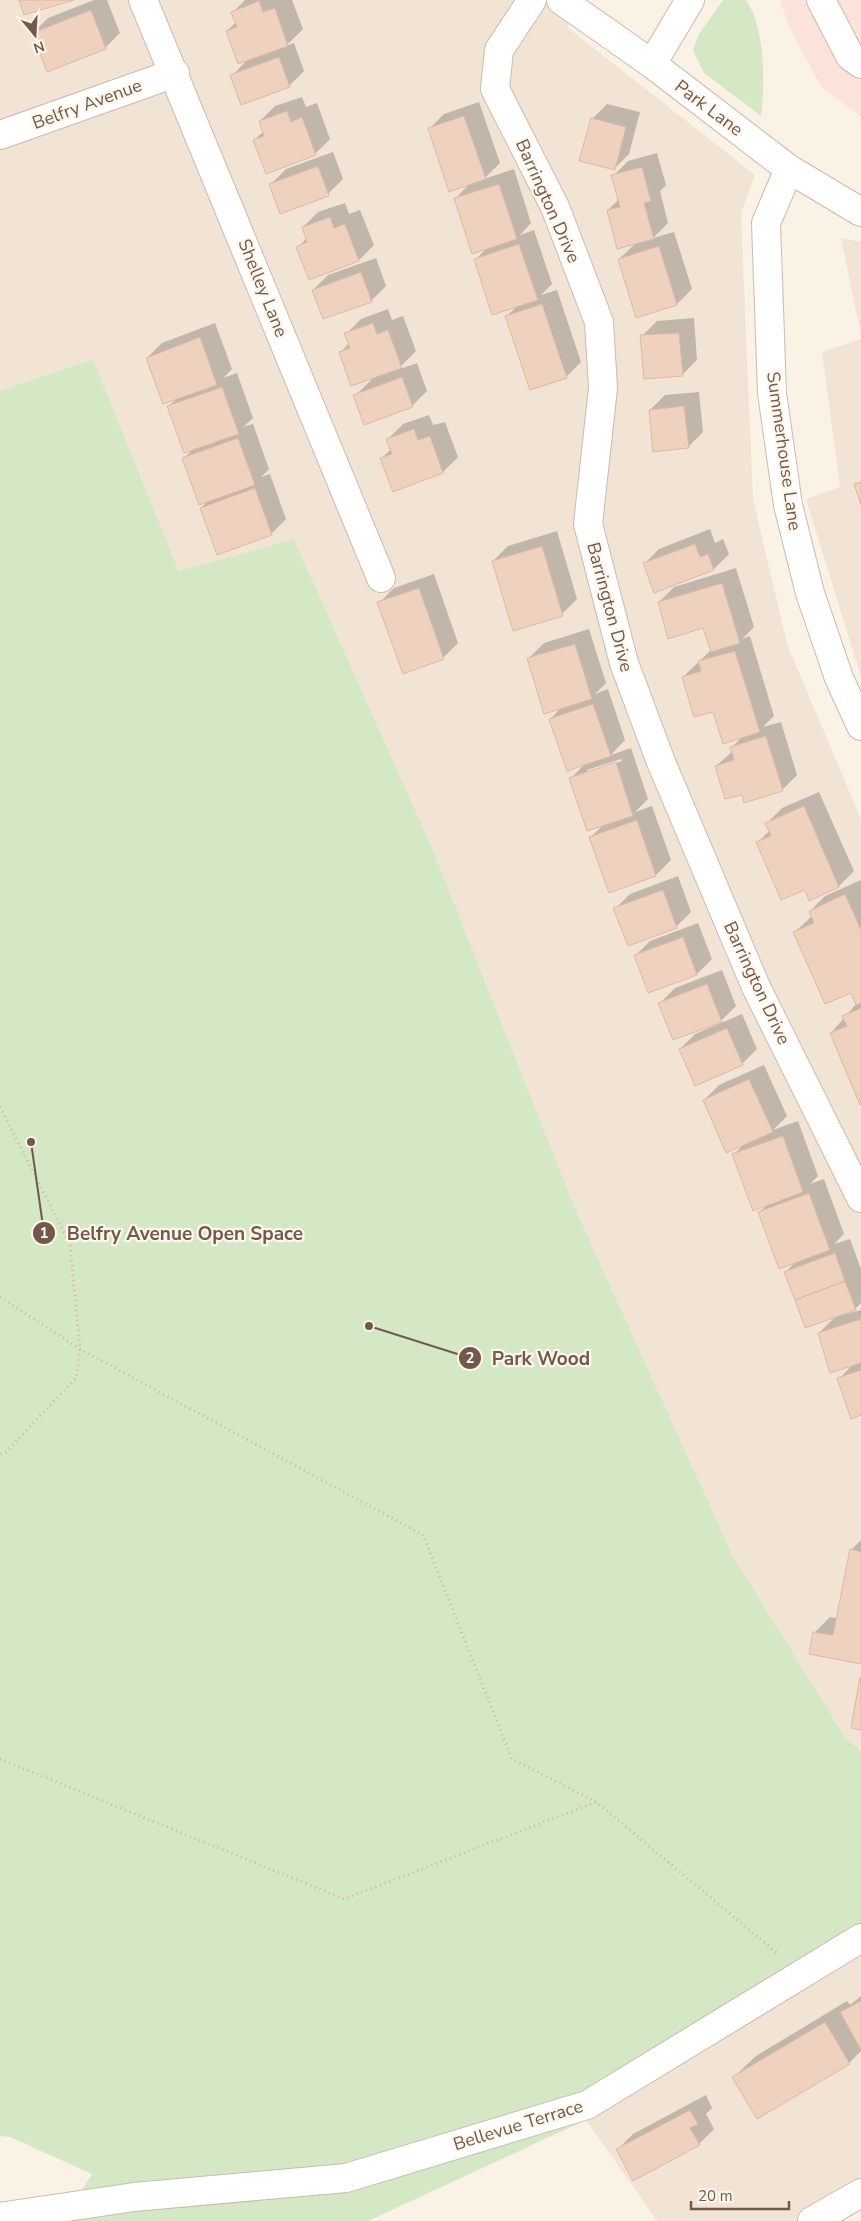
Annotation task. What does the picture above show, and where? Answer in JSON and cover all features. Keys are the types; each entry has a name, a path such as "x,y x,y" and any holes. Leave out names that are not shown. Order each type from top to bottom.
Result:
{"street":[{"name":"Shelley Lane","path":"143,0 381,578"},
{"name":"Barrington Drive","path":"532,0 498,50 496,89 555,207 599,322 603,388 588,524 624,663 661,762 756,986 861,1198"},
{"name":"Park Lane","path":"561,0 652,64 789,170 861,212"},
{"path":"652,64 690,0"},
{"path":"821,0 850,56 861,64"},
{"name":"Belfry Avenue","path":"0,135 174,73"},
{"name":"Summerhouse Lane","path":"789,170 766,223 772,393 788,506 810,593 839,678 861,726"},
{"name":"Bellevue Terrace","path":"0,2217 134,2197 346,2178 587,2105 861,1938"},
{"path":"812,2221 861,2192"}],"path":[{"path":"0,1107 70,1244 80,1349 76,1378 6,1452 0,1454"},
{"path":"0,1297 80,1349 423,1534 512,1759 596,1802 802,1974"},
{"path":"0,1759 344,1899 596,1802"}],"shaded area":[{"path":"0,0 580,0 567,27 755,175 741,213 753,499 787,644 861,819 861,1751 845,1737 733,1556 574,1206 433,850 294,539 179,571 93,359 0,391"},
{"path":"780,0 861,0 861,117 821,87 788,25"},
{"path":"841,238 861,242 861,336"},
{"path":"861,339 861,677 806,499 840,487 822,352"},
{"path":"861,1948 861,2197 822,2221 657,2221 586,2120"}],"green space":[{"path":"723,0 746,0 757,25 763,72 761,116 704,73 693,50 699,34"},
{"path":"93,359 179,571 294,539 433,850 574,1206 733,1556 845,1737 861,1751 861,1948 586,2120 368,2221 62,2221 92,2174 10,2137 0,2136 0,391"}],"building":[{"path":"19,0 74,0 24,15"},
{"path":"259,1 263,12 275,8 288,46 238,64 226,31 237,27 231,12"},
{"path":"91,10 106,49 47,72 32,33"},
{"path":"279,57 290,87 241,105 230,75"},
{"path":"287,111 291,122 302,117 316,155 266,174 253,140 264,136 259,121"},
{"path":"464,116 486,179 449,192 428,128"},
{"path":"591,118 626,127 615,170 579,161"},
{"path":"318,166 329,196 280,214 269,184"},
{"path":"642,167 651,201 644,203 654,239 617,249 607,210 620,207 611,175"},
{"path":"499,184 517,239 472,254 454,198"},
{"path":"330,217 334,228 345,224 359,261 309,280 296,247 307,242 302,227"},
{"path":"519,244 538,300 492,315 474,259"},
{"path":"659,246 677,305 636,318 618,259"},
{"path":"361,272 372,302 323,319 312,290"},
{"path":"542,304 567,378 530,390 505,316"},
{"path":"373,323 377,334 388,330 402,368 351,386 339,352 350,348 344,333"},
{"path":"679,333 683,376 644,379 640,335"},
{"path":"200,337 217,385 163,404 146,358"},
{"path":"402,377 413,407 364,425 353,395"},
{"path":"222,387 239,434 184,453 167,406"},
{"path":"684,406 689,448 653,452 649,410"},
{"path":"414,429 418,440 430,436 443,473 393,492 380,458 392,454 386,439"},
{"path":"238,438 255,485 199,505 182,458"},
{"path":"861,482 861,505 854,484"},
{"path":"255,488 272,535 217,555 200,508"},
{"path":"695,544 700,557 708,554 714,570 654,593 643,563"},
{"path":"542,546 563,616 513,631 492,561"},
{"path":"722,583 740,643 711,652 703,628 668,639 658,602"},
{"path":"419,588 444,659 403,674 377,602"},
{"path":"575,644 592,699 544,714 527,658"},
{"path":"735,651 760,732 723,744 713,712 694,717 682,677 701,671 698,661"},
{"path":"593,704 611,756 567,771 549,719"},
{"path":"766,736 783,791 744,803 742,795 725,799 715,766 734,760 730,747"},
{"path":"616,762 633,816 587,831 569,778"},
{"path":"804,806 839,887 809,901 805,890 781,900 756,842 771,836 765,823"},
{"path":"637,820 656,876 609,893 589,837"},
{"path":"663,890 677,928 628,946 613,908"},
{"path":"845,894 861,930 861,1003 856,1005 851,993 825,1004 793,932 814,923 809,911"},
{"path":"683,937 697,975 648,993 634,955"},
{"path":"707,984 722,1022 673,1040 658,1003"},
{"path":"861,1008 860,1105 830,1033 847,1026 842,1016"},
{"path":"727,1028 743,1065 695,1086 679,1049"},
{"path":"749,1079 773,1132 726,1153 703,1100"},
{"path":"783,1136 803,1192 753,1211 732,1154"},
{"path":"809,1193 830,1250 779,1269 758,1212"},
{"path":"835,1253 845,1281 795,1300 784,1272"},
{"path":"845,1281 856,1310 805,1328 795,1300"},
{"path":"861,1319 861,1363 830,1373 818,1333"},
{"path":"861,1370 861,1415 851,1419 837,1378"},
{"path":"850,1549 861,1552 861,1664 809,1654 813,1632 833,1635"},
{"path":"861,1678 861,1730 851,1728"},
{"path":"861,2001 861,2050 840,2012"},
{"path":"825,2022 850,2064 757,2119 732,2077"},
{"path":"690,2110 698,2124 690,2128 700,2145 633,2181 616,2149"}],"place":[{"name":"Belfry Avenue Open Space","path":"31,1142"},
{"name":"Park Wood","path":"369,1326"}]}
